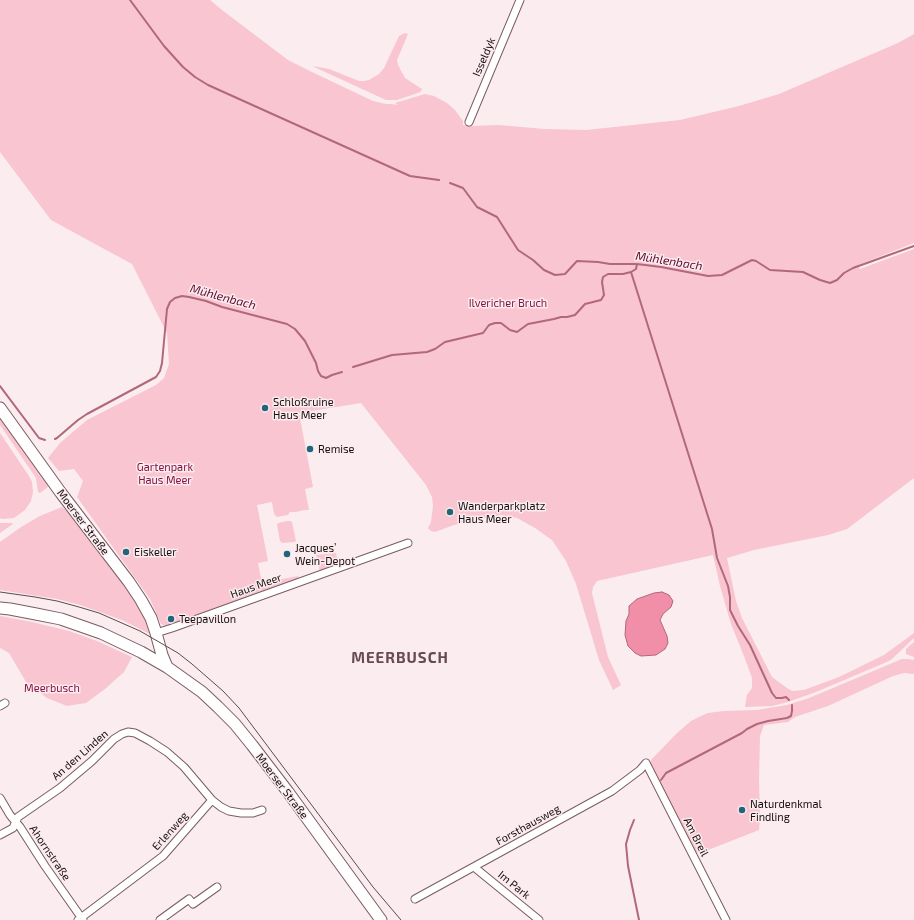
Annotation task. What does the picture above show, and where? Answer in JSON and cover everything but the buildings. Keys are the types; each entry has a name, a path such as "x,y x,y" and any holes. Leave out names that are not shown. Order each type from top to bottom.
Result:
{"main road":[{"name":"Moerser Straße","path":"0,408 61,493 129,582 146,608 151,618 166,667"},
{"name":"Moerser Straße","path":"0,608 72,622 101,633 141,652 202,692 234,724 283,786 381,920"},
{"path":"141,652 156,645 157,637"}],"street":[{"name":"Isseldyk","path":"469,122 520,0"},
{"name":"Haus Meer","path":"157,637 172,628 408,543"},
{"name":"An den Linden","path":"0,835 13,828 18,817 60,788 92,761 114,739 128,732 135,733 166,752 184,767 212,800"},
{"name":"Forsthausweg","path":"415,899 612,791 640,770 646,763"},
{"name":"Am Breil","path":"646,763 726,920"},
{"name":"Ahornstraße","path":"0,798 81,919"},
{"path":"212,800 229,811 253,813 262,810"},
{"name":"Erlenweg","path":"81,919 163,856 212,800"},
{"name":"Im Park","path":"474,867 539,920"},
{"path":"160,920 189,899 193,904 217,887"},
{"path":"169,914 174,920"}],"green space":[{"name":"Ilvericher Bruch","path":"0,0 210,0 288,60 373,101 398,105 395,103 425,94 434,96 447,103 455,110 463,121 463,125 499,125 544,129 586,130 680,120 739,106 779,94 898,43 914,34 914,243 858,265 860,269 914,249 914,478 847,529 828,535 754,550 727,558 736,601 742,618 772,677 792,691 804,690 839,677 884,655 914,633 914,638 889,661 816,692 772,706 745,707 747,695 752,688 752,678 731,624 713,555 597,581 593,587 592,593 608,657 621,685 613,690 599,660 576,584 566,561 552,540 517,518 501,515 476,519 435,532 431,531 428,528 431,522 433,506 432,497 426,485 361,403 299,413 313,487 305,489 309,510 290,512 288,515 277,517 274,514 272,502 257,505 268,561 258,563 262,583 298,576 300,581 168,627 161,624 150,599 77,497 83,481 74,469 59,471 48,458 60,443 87,420 156,385 164,378 169,364 167,333 132,264 51,220 0,152"},
{"path":"405,33 408,34 397,60 405,78 422,89 420,92 412,95 397,100 386,100 312,66 329,69 359,81 369,80 379,74 384,68 399,36"},
{"path":"0,416 49,486 40,493 38,492 36,478 0,425"},
{"path":"0,433 32,482 33,492 31,501 25,510 14,518 0,518"},
{"path":"62,507 68,512 126,585 144,614 152,635 124,621 80,605 57,599 0,590 0,542 40,516"},
{"path":"287,521 292,522 296,541 282,543 280,541 277,525 278,523"},
{"path":"0,523 12,523 13,524 0,533"},
{"path":"336,553 339,566 320,572 316,555"},
{"name":"Meerbusch","path":"0,616 69,631 97,641 132,657 124,672 105,689 86,703 67,706 47,698 26,682 9,653 0,648"},
{"path":"914,642 914,657 906,654 906,649"},
{"path":"902,659 914,660 914,674 904,673 893,676 828,706 795,717 788,722 764,725 760,736 759,830 703,852 695,853 651,768 651,760 677,733 691,721 708,713 757,710 787,705 809,698"}],"shaded area":[{"path":"662,592 669,595 673,601 671,607 663,614 660,620 667,636 668,643 665,649 656,655 641,656 635,653 628,646 625,635 629,606 637,599"}],"waterway":[{"path":"130,0 164,46 183,67 208,85 410,176 439,180"},
{"name":"Mühlenbach","path":"450,183 463,188 477,207 497,217 518,250 533,260 544,270 555,275 565,274 577,261 610,264 637,264 708,276 722,275 752,260 770,270 803,272 830,283 837,280 844,273 853,268 914,246"},
{"path":"353,367 392,355 427,352 435,349 445,342 483,333 489,325 495,323 501,323 510,330 517,332 528,324 575,315 585,304 601,300 604,295 602,282 603,277 608,274 623,274 631,272 636,269 637,264"},
{"path":"631,272 712,529 717,558 728,586 730,610 750,645 772,693 776,698 786,697 789,700"},
{"name":"Mühlenbach","path":"55,439 87,414 156,377 160,371 162,363 167,309 170,302 175,298 182,296 206,301 222,307 287,324 295,329 305,341 321,376 326,378 342,372"},
{"path":"0,386 39,438 45,440"},
{"path":"661,780 666,773 757,724 791,716 792,705"},
{"path":"634,820 626,844 628,866 639,920"}],"tram line":[{"path":"0,592 57,601 99,613 140,631 178,653 192,664 223,691 239,708 373,887 401,920"}],"place":[{"name":"Schloßruine Haus Meer","path":"265,408"},
{"name":"Remise","path":"310,449"},
{"name":"Wanderparkplatz Haus Meer","path":"450,512"},
{"name":"Eiskeller","path":"126,552"},
{"name":"Jacques’ Wein-Depot","path":"287,554"},
{"name":"Teepavillon","path":"171,619"},
{"name":"Naturdenkmal Findling","path":"742,810"}],"district":[{"name":"MEERBUSCH","path":"400,658"}],"park label":[{"name":"Gartenpark Haus Meer","path":"165,473"}]}
